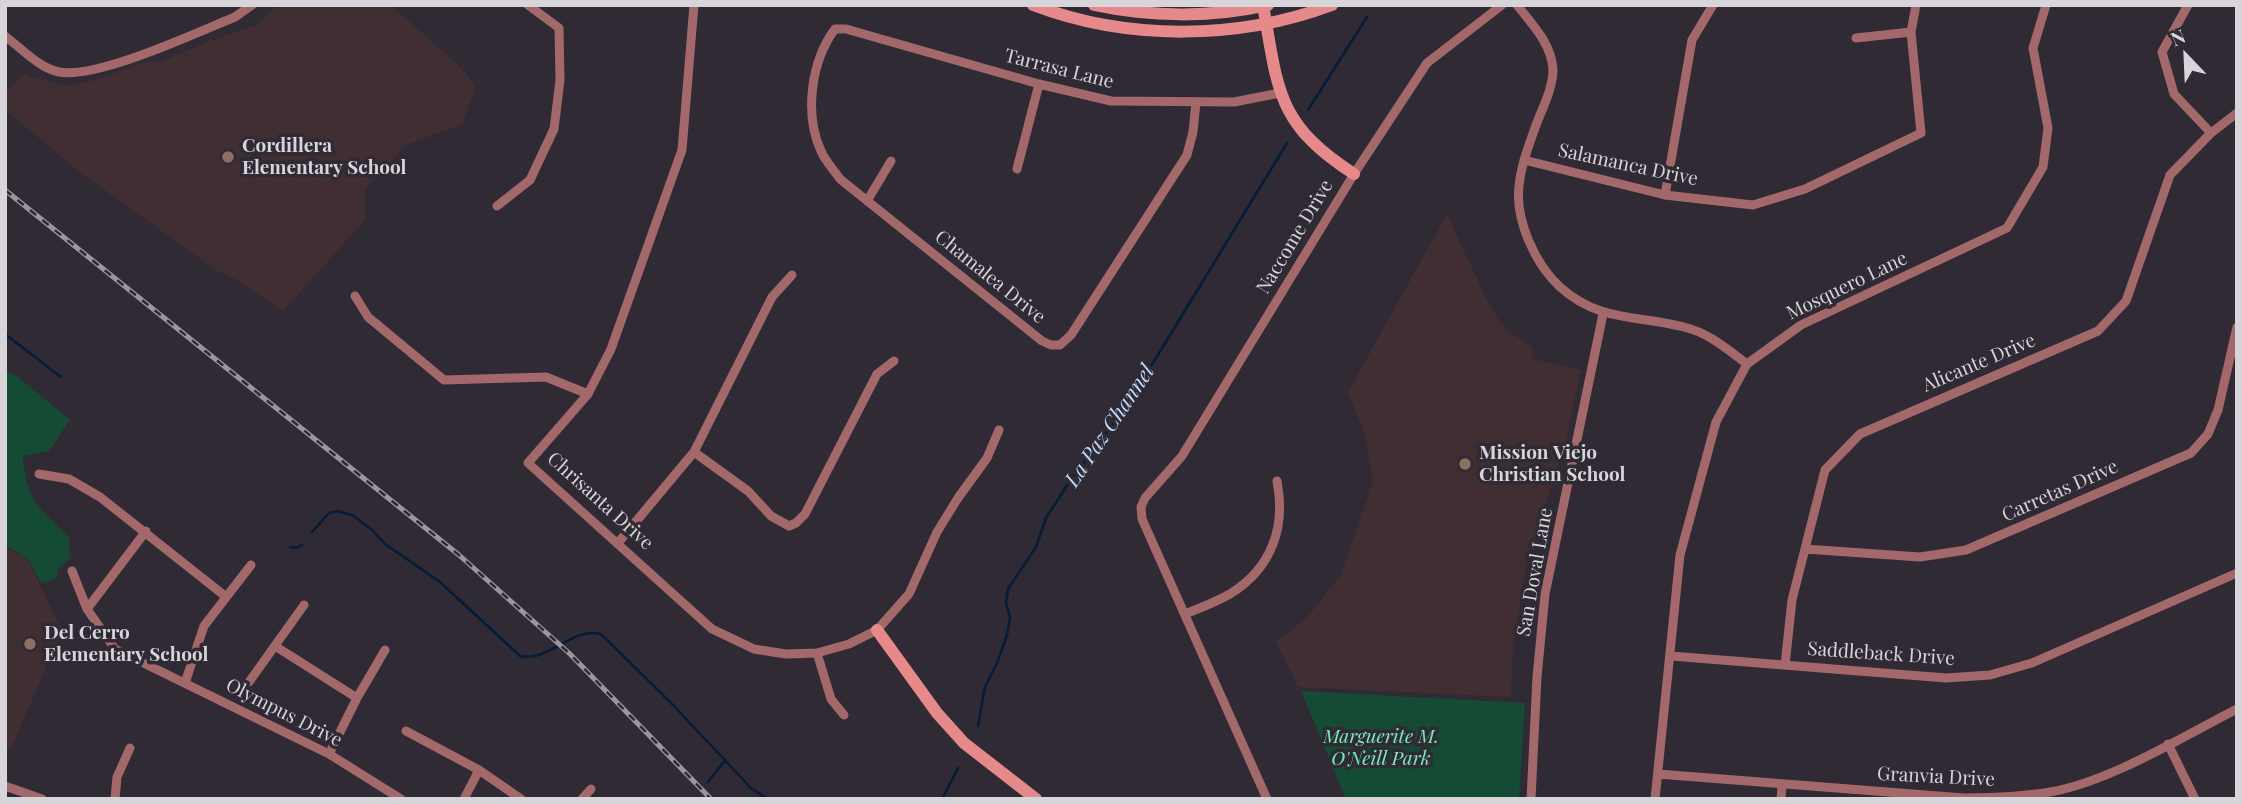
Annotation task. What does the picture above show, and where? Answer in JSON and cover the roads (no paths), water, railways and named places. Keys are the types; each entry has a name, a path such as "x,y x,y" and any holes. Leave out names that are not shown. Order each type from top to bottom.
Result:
{"main road":[{"path":"1033,5 1077,19 1160,31 1217,30 1266,24 1332,5"},
{"path":"1094,5 1170,14 1265,6 1280,93 1291,116 1310,141 1354,174"},
{"path":"877,630 937,713 964,743 1036,799"}],"street":[{"path":"5,36 44,66 59,72 103,69 235,17 252,5"},
{"path":"497,206 530,180 554,129 559,80 559,28 528,5"},
{"name":"Chrisanta Drive","path":"694,5 682,150 611,349 588,394 528,463 712,629 754,649 786,654 817,653 849,644 877,630"},
{"name":"Naccome Drive","path":"1185,614 1142,519 1141,507 1145,498 1182,456 1354,174 1427,63 1502,5"},
{"path":"1517,5 1545,43 1553,71 1549,92 1524,160 1519,200 1524,225 1542,266 1560,287 1586,306 1603,314 1684,327 1702,333 1747,364"},
{"path":"1665,195 1692,40 1713,5"},
{"path":"1856,38 1911,32 1916,5"},
{"name":"Mosquero Lane","path":"1656,799 1680,555 1716,422 1747,364 1801,326 2007,228 2043,167 2049,128 2033,48 2046,5"},
{"path":"2188,5 2162,52 2174,94 2211,133"},
{"name":"Tarrasa Lane","path":"835,29 846,29 1111,102 1249,101 1280,93"},
{"name":"Chamalea Drive","path":"835,29 827,38 814,77 811,103 821,152 839,179 1042,341 1051,345 1060,345 1071,335 1187,155 1196,102"},
{"name":"Salamanca Drive","path":"1524,160 1665,195 1753,205 1805,189 1921,133 1911,32"},
{"path":"1017,169 1039,84"},
{"name":"Alicante Drive","path":"1786,665 1792,600 1825,470 1860,434 2098,331 2126,301 2170,175 2211,133 2237,113"},
{"path":"867,201 891,161"},
{"path":"618,543 694,452 772,297 792,275"},
{"path":"355,296 368,317 444,380 546,377 588,394"},
{"name":"San Doval Lane","path":"1531,799 1537,677 1545,594 1603,314"},
{"name":"Carretas Drive","path":"1805,549 1920,557 1966,550 2191,453 2208,434 2218,410 2237,327"},
{"path":"694,452 748,491 771,516 789,526 796,523 805,514 877,374 894,361"},
{"path":"877,630 909,594 937,532 986,458 999,429"},
{"path":"40,474 69,479 100,497 225,596"},
{"path":"1267,799 1185,614 1229,594 1250,580 1264,563 1280,523 1281,503 1277,481"},
{"path":"87,608 146,531"},
{"path":"185,684 204,626 251,565"},
{"name":"Olympus Drive","path":"72,571 87,608 115,649 329,754 401,799"},
{"name":"Saddleback Drive","path":"1671,656 1946,678 1990,675 2032,663 2237,573"},
{"path":"249,682 304,605"},
{"path":"275,646 357,698"},
{"path":"329,754 385,650"},
{"path":"817,653 831,699 844,715"},
{"name":"Granvia Drive","path":"1658,774 1964,798 2003,798 2052,792 2103,776 2237,709"},
{"path":"406,731 479,770 521,799"},
{"path":"2168,744 2195,799"},
{"path":"115,799 117,777 130,748"},
{"path":"464,799 479,770"},
{"path":"1781,799 1782,784"},
{"path":"5,786 42,799"},
{"path":"582,799 591,789"}],"waterway":[{"name":"La Paz Channel","path":"1308,110 1367,17"},
{"name":"La Paz Channel","path":"978,726 985,687 1007,635 1010,617 1006,603 1008,589 1036,547 1046,518 1070,481 1128,404 1287,143"},
{"path":"5,334 61,377"},
{"path":"312,532 329,513 337,511 352,515 385,544 440,582 520,656 541,654 580,635 601,634 751,788 768,799"},
{"path":"290,547 302,545"},
{"path":"708,782 725,760"},
{"name":"La Paz Channel","path":"942,799 958,768"}],"railway":[{"path":"5,190 459,555 569,653 711,799"}],"place":[{"name":"Cordillera Elementary School","path":"228,157"},
{"name":"Mission Viejo Christian School","path":"1465,464"},
{"name":"Del Cerro Elementary School","path":"30,644"}],"park label":[{"name":"Marguerite M. O'Neill Park","path":"1381,748"}]}
